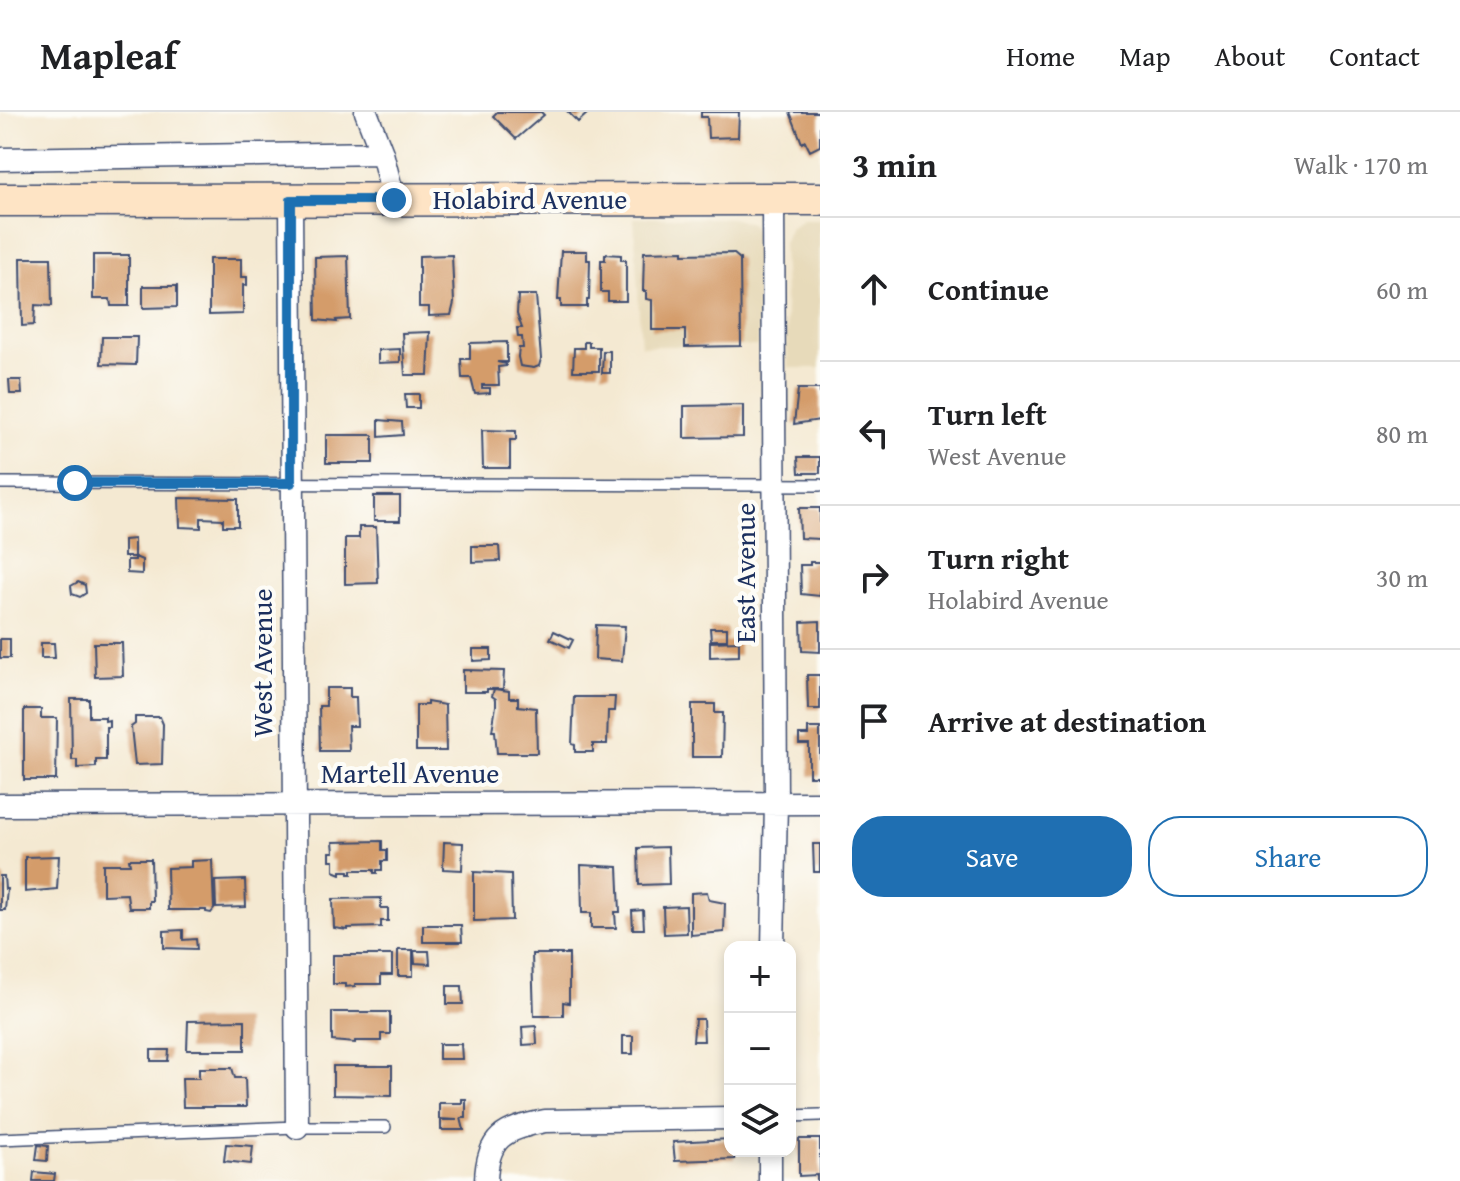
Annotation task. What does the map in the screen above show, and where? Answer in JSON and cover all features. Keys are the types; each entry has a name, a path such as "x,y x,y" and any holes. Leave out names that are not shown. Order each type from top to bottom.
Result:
{"main road":[{"name":"Holabird Avenue","path":"0,200 820,199"}],"street":[{"path":"366,112 382,153 394,200"},
{"path":"0,159 382,153"},
{"name":"East Avenue","path":"773,199 776,803 773,941"},
{"name":"West Avenue","path":"291,200 297,1127"},
{"name":"Martell Avenue","path":"0,805 820,803"},
{"path":"486,1181 487,1157 494,1145 505,1133 524,1125 545,1121 724,1118"},
{"path":"770,1157 770,1181"}],"lane":[{"path":"0,483 820,485"},
{"path":"796,1116 820,1115"},
{"path":"0,1139 297,1127 385,1127"}],"shaded area":[{"path":"634,218 731,218 751,223 758,239 758,346 641,346"},
{"path":"803,219 820,219 820,368 788,368 783,243 790,227"}],"building":[{"path":"497,112 541,112 544,115 516,139 493,116"},
{"path":"568,112 589,112 578,122"},
{"path":"701,112 739,112 738,137 708,138 707,117 701,117"},
{"path":"790,112 820,112 820,146 810,151 805,141 802,143"},
{"path":"561,251 587,251 587,260 590,260 587,307 561,307 561,300 558,300"},
{"path":"683,251 683,254 733,253 740,259 741,346 685,347 685,330 652,330 652,300 646,299 646,291 643,291 644,252"},
{"path":"605,254 621,255 621,260 626,260 626,301 608,301 608,292 601,292 601,260 605,260"},
{"path":"93,255 129,255 129,306 111,306 110,299 93,299"},
{"path":"452,255 454,303 451,315 429,316 429,307 419,307 419,256"},
{"path":"348,256 350,319 337,322 316,320 315,257"},
{"path":"21,258 51,258 52,306 35,305 34,325 22,326"},
{"path":"209,259 241,259 241,277 247,277 247,286 243,285 243,314 209,315"},
{"path":"143,286 177,286 177,307 143,308"},
{"path":"518,295 536,295 541,359 539,366 534,368 520,366 518,357 519,348 523,348 517,328 522,328 517,314"},
{"path":"430,332 428,375 405,375 402,333"},
{"path":"102,337 137,337 136,365 101,364"},
{"path":"507,342 507,362 497,362 506,364 498,367 499,385 482,385 482,388 490,388 490,393 475,394 471,378 462,378 461,359 470,359 470,343"},
{"path":"584,342 589,342 589,347 599,347 599,371 573,371 574,348 584,348"},
{"path":"400,349 400,362 378,363 378,350"},
{"path":"603,351 610,351 610,373 602,373"},
{"path":"9,380 21,380 22,394 10,394"},
{"path":"798,389 820,389 820,420 794,424"},
{"path":"405,394 419,394 419,408 406,408"},
{"path":"743,405 743,437 684,438 684,406"},
{"path":"379,420 402,422 403,435 379,437"},
{"path":"482,430 516,431 516,440 510,440 510,468 483,468"},
{"path":"326,435 373,435 373,463 326,463"},
{"path":"798,457 820,457 820,473 799,473"},
{"path":"374,496 400,496 400,521 374,521"},
{"path":"179,498 238,499 238,526 223,526 223,519 201,518 201,528 180,527"},
{"path":"799,508 820,508 820,539 800,538"},
{"path":"359,527 376,527 378,583 345,584 345,538 359,538"},
{"path":"134,539 134,557 124,557 124,540"},
{"path":"472,546 499,546 500,561 472,562"},
{"path":"135,557 142,560 142,574 127,573 127,560 135,560"},
{"path":"810,562 820,562 820,596 801,594 800,565 810,565"},
{"path":"78,582 85,585 86,593 80,597 72,594 71,586"},
{"path":"820,621 820,652 802,651 801,622"},
{"path":"596,625 625,626 622,661 595,659"},
{"path":"710,628 727,628 727,640 711,640"},
{"path":"554,631 573,640 569,648 550,639"},
{"path":"0,639 10,639 10,658 0,658"},
{"path":"739,641 739,656 710,657 710,642"},
{"path":"41,643 54,643 55,658 41,658"},
{"path":"94,643 122,643 123,676 95,677"},
{"path":"473,649 491,649 491,660 473,661"},
{"path":"463,670 504,671 503,689 463,692"},
{"path":"807,675 820,675 820,709 808,709"},
{"path":"326,688 350,688 350,697 356,697 357,726 348,726 349,751 320,751 319,706 326,706"},
{"path":"494,689 509,691 509,698 518,698 518,706 536,708 537,753 497,753 495,731 492,731 496,706 496,699 492,696"},
{"path":"574,697 615,697 614,711 608,711 607,744 593,744 593,752 575,752 575,745 572,744"},
{"path":"71,699 89,699 89,717 109,720 109,727 106,727 106,760 96,760 96,767 77,768 77,760 72,760"},
{"path":"427,702 445,705 446,751 416,751 416,705 427,705"},
{"path":"692,704 715,704 715,713 723,713 722,757 692,757"},
{"path":"24,709 41,709 41,718 57,718 56,780 24,780"},
{"path":"135,717 160,717 163,724 162,764 135,765 131,727 135,724"},
{"path":"808,728 820,728 820,776 809,776 809,744 799,744 799,735 808,735"},
{"path":"382,841 382,850 387,850 387,861 382,861 382,870 374,873 374,870 352,870 352,874 349,871 341,871 341,874 334,871 334,860 330,860 330,852 334,852 333,842"},
{"path":"444,842 463,843 462,870 443,869"},
{"path":"813,844 820,844 820,872 814,872"},
{"path":"668,847 669,884 639,885 638,848"},
{"path":"59,856 57,889 25,892 25,857"},
{"path":"129,859 151,859 152,901 149,901 149,908 129,908 127,894 103,895 103,864 130,864"},
{"path":"212,860 214,909 211,913 206,910 168,910 167,868 191,867 191,861"},
{"path":"581,865 618,867 620,912 615,912 616,928 591,928 591,913 582,913"},
{"path":"474,872 511,874 512,920 474,921"},
{"path":"0,876 4,876 7,889 5,910 0,910"},
{"path":"245,880 246,907 216,908 215,881"},
{"path":"707,892 709,900 725,903 724,932 691,935 691,893"},
{"path":"381,898 381,908 388,908 388,921 381,921 381,927 334,928 333,899"},
{"path":"686,906 687,933 664,934 663,907"},
{"path":"643,910 644,929 633,929 632,911"},
{"path":"423,925 461,925 462,942 423,942"},
{"path":"183,930 183,940 196,939 197,949 164,948 164,931"},
{"path":"398,950 413,950 413,976 398,976"},
{"path":"414,951 429,951 430,964 415,963"},
{"path":"532,954 569,954 569,1003 563,1002 563,1016 534,1016"},
{"path":"333,955 392,955 392,975 381,975 381,984 345,987 345,984 333,984"},
{"path":"447,986 462,986 463,1004 447,1004"},
{"path":"332,1012 390,1012 390,1034 381,1034 381,1041 332,1041"},
{"path":"695,1019 703,1019 704,1041 693,1041"},
{"path":"245,1020 245,1050 187,1050 188,1021"},
{"path":"536,1026 537,1044 523,1045 522,1027"},
{"path":"623,1036 633,1036 633,1054 623,1054"},
{"path":"439,1044 461,1044 462,1059 439,1059"},
{"path":"151,1050 169,1050 168,1061 151,1061"},
{"path":"333,1066 392,1066 392,1096 333,1095"},
{"path":"199,1068 232,1068 235,1078 245,1078 246,1107 183,1107 182,1078 199,1078"},
{"path":"462,1099 466,1099 466,1118 461,1118 464,1130 441,1130 441,1120 457,1120 439,1119 439,1103 462,1103"},
{"path":"724,1139 724,1157 735,1159 675,1161 673,1142"},
{"path":"799,1139 820,1139 820,1181 817,1181 817,1175 799,1176"},
{"path":"226,1144 253,1146 251,1164 224,1161"},
{"path":"38,1145 48,1146 47,1161 36,1160"},
{"path":"34,1172 55,1174 54,1181 33,1181"}],"route":[{"path":"75,483 291,483 291,200 394,200"}]}
